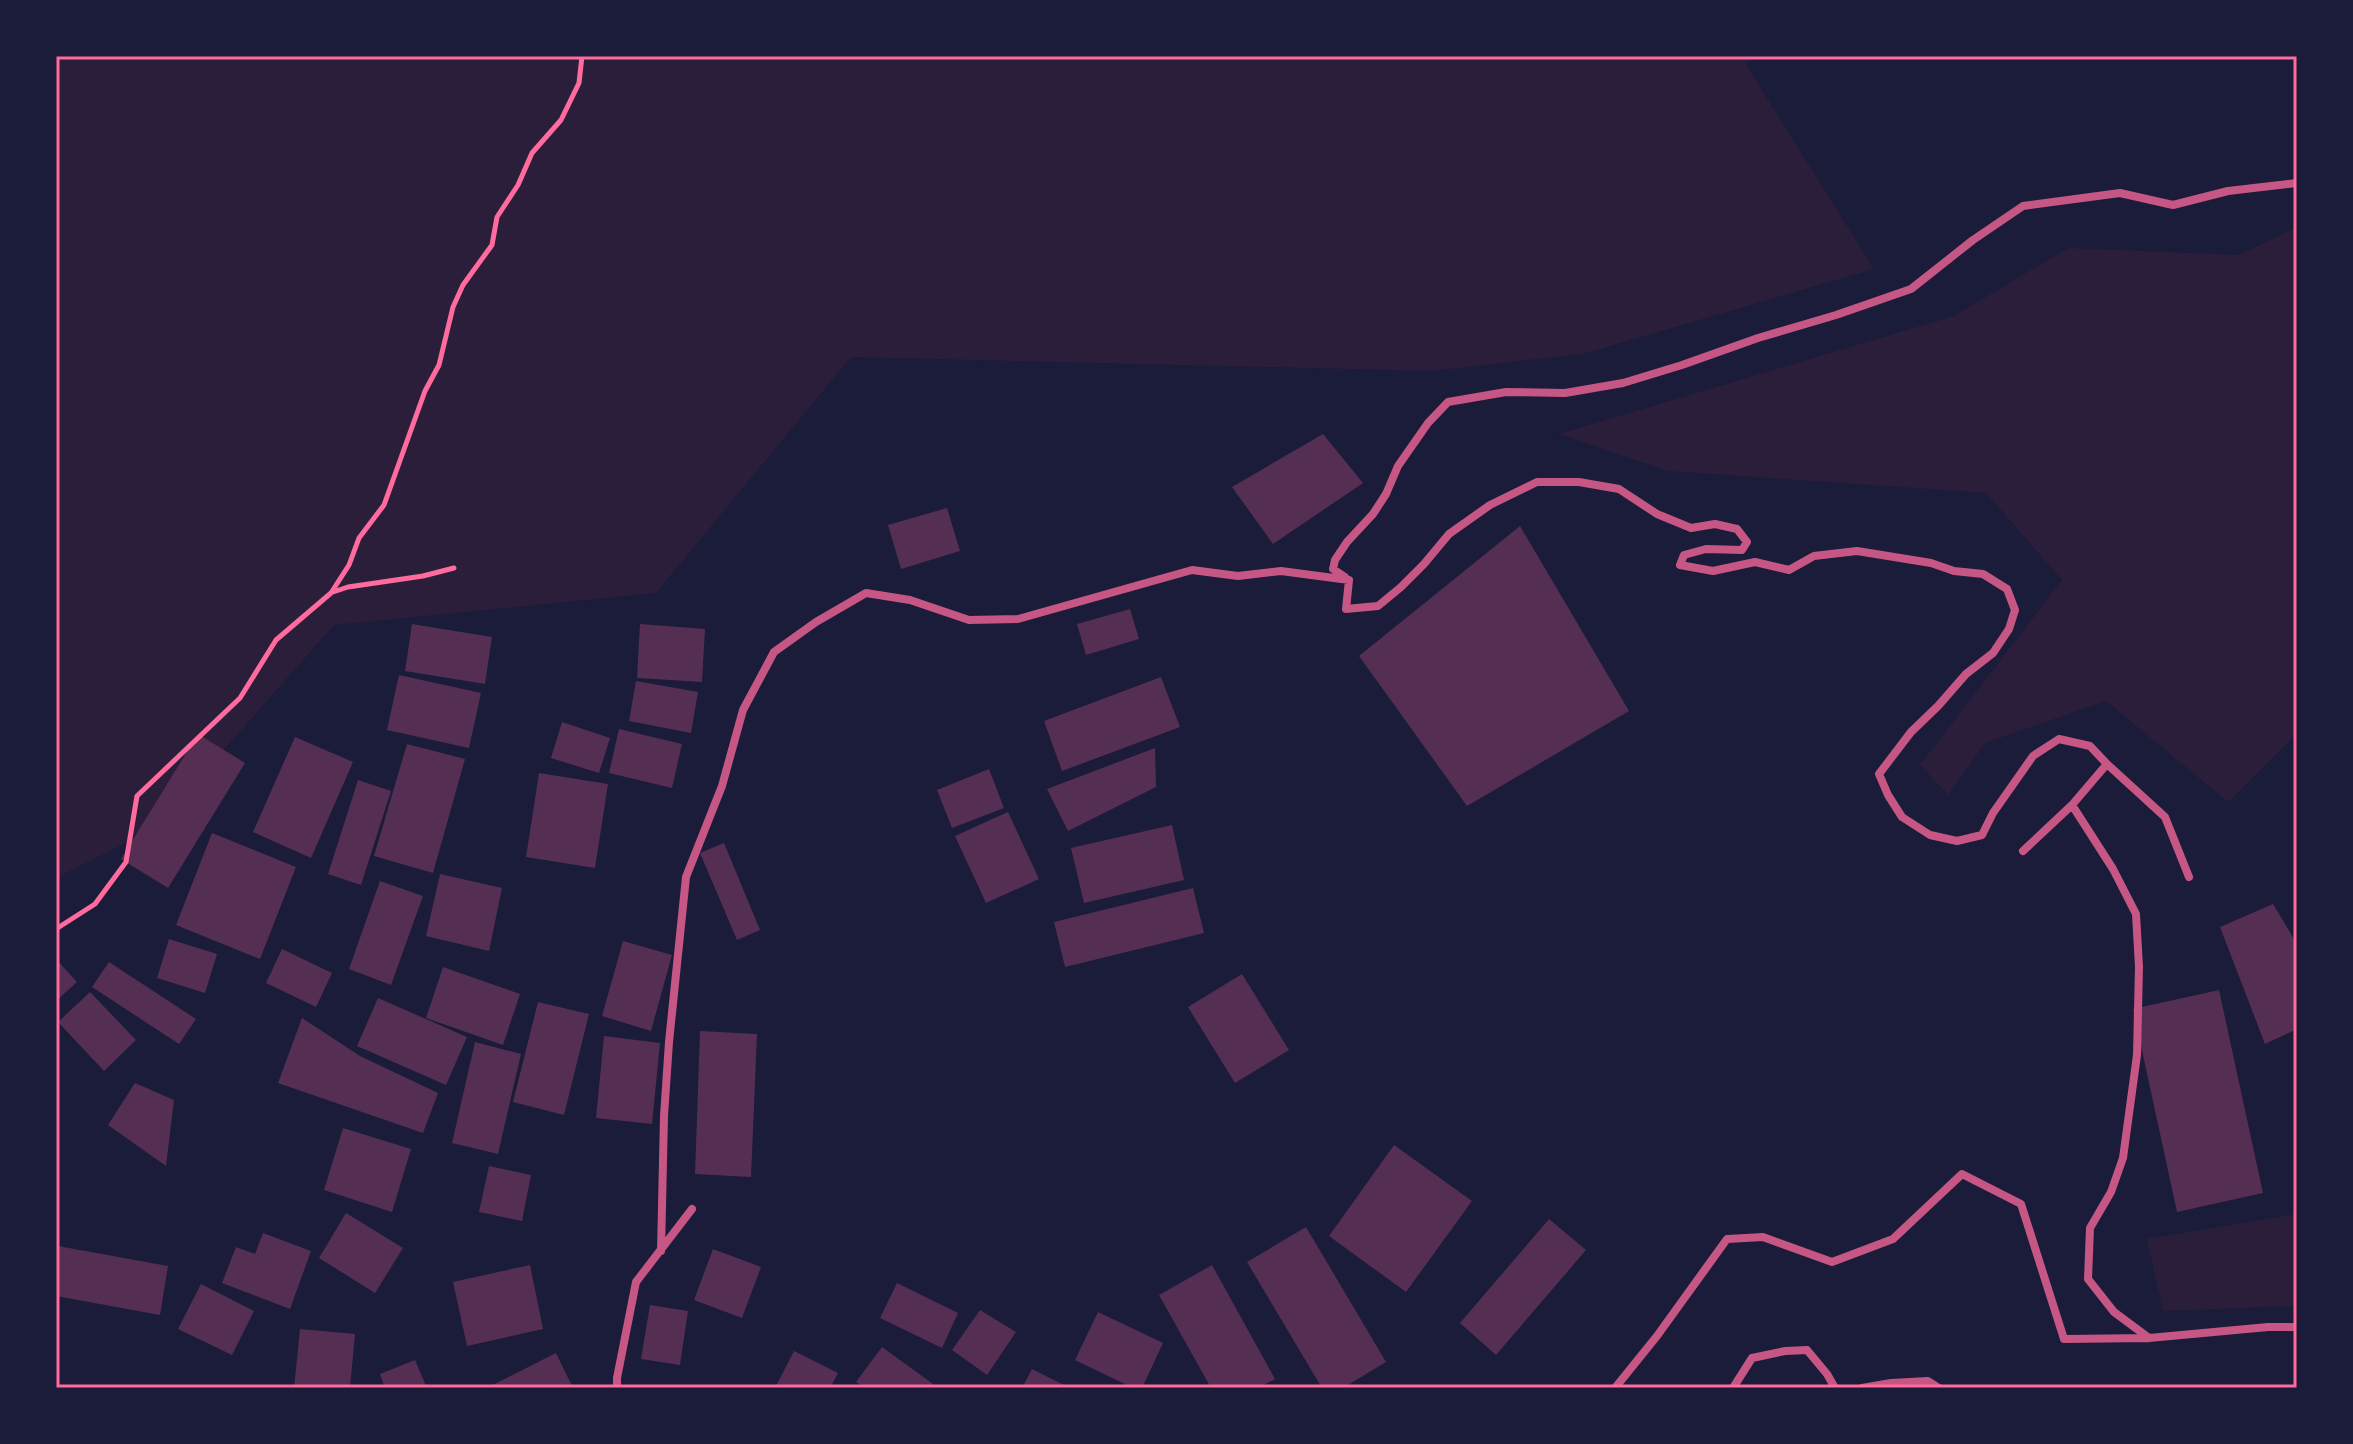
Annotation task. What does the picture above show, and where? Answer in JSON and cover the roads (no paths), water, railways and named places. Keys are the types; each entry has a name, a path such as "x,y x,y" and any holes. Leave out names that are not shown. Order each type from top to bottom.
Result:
{"street":[{"path":"1349,580 1333,569 1335,560 1373,514 1398,466 1428,423 1448,402 1506,392 1565,393 1623,383 1836,315 1911,289 1973,240 2023,206 2120,193 2173,205 2228,191 2297,183"},
{"path":"1349,580 1346,609 1378,606 1401,587 1449,534 1490,505 1537,482 1579,482 1619,489 1657,514 1691,528 1715,524 1737,529 1747,542 1742,550 1706,549 1684,555 1680,565 1713,571 1755,562 1789,570 1814,556 1857,551 1983,574 2007,589 2015,610 2009,629 1993,653 1966,674 1911,732 1879,774 1902,817 1930,835 1957,841 1982,835 1993,813 2033,756 2059,739 2090,746 2165,817 2189,877"},
{"path":"661,1251 668,1057 686,877 722,786 743,710 774,652 816,622 866,593 910,600 969,620 1018,619 1192,570 1238,576 1281,571 1349,580"},
{"path":"2023,851 2072,805 2107,764"},
{"path":"2072,805 2113,869 2136,914 2139,967 2137,1055 2123,1158 2111,1192 2090,1228 2088,1279 2114,1312 2149,1338"},
{"path":"1615,1388 1727,1239 1763,1237 1832,1262 1893,1239 1962,1174 2021,1204 2064,1339 2149,1338 2297,1327"},
{"path":"617,1388 636,1282 692,1209"},
{"path":"1733,1388 1752,1358 1807,1350 1835,1388"},
{"path":"1862,1388 1928,1381 1939,1388"}]}
